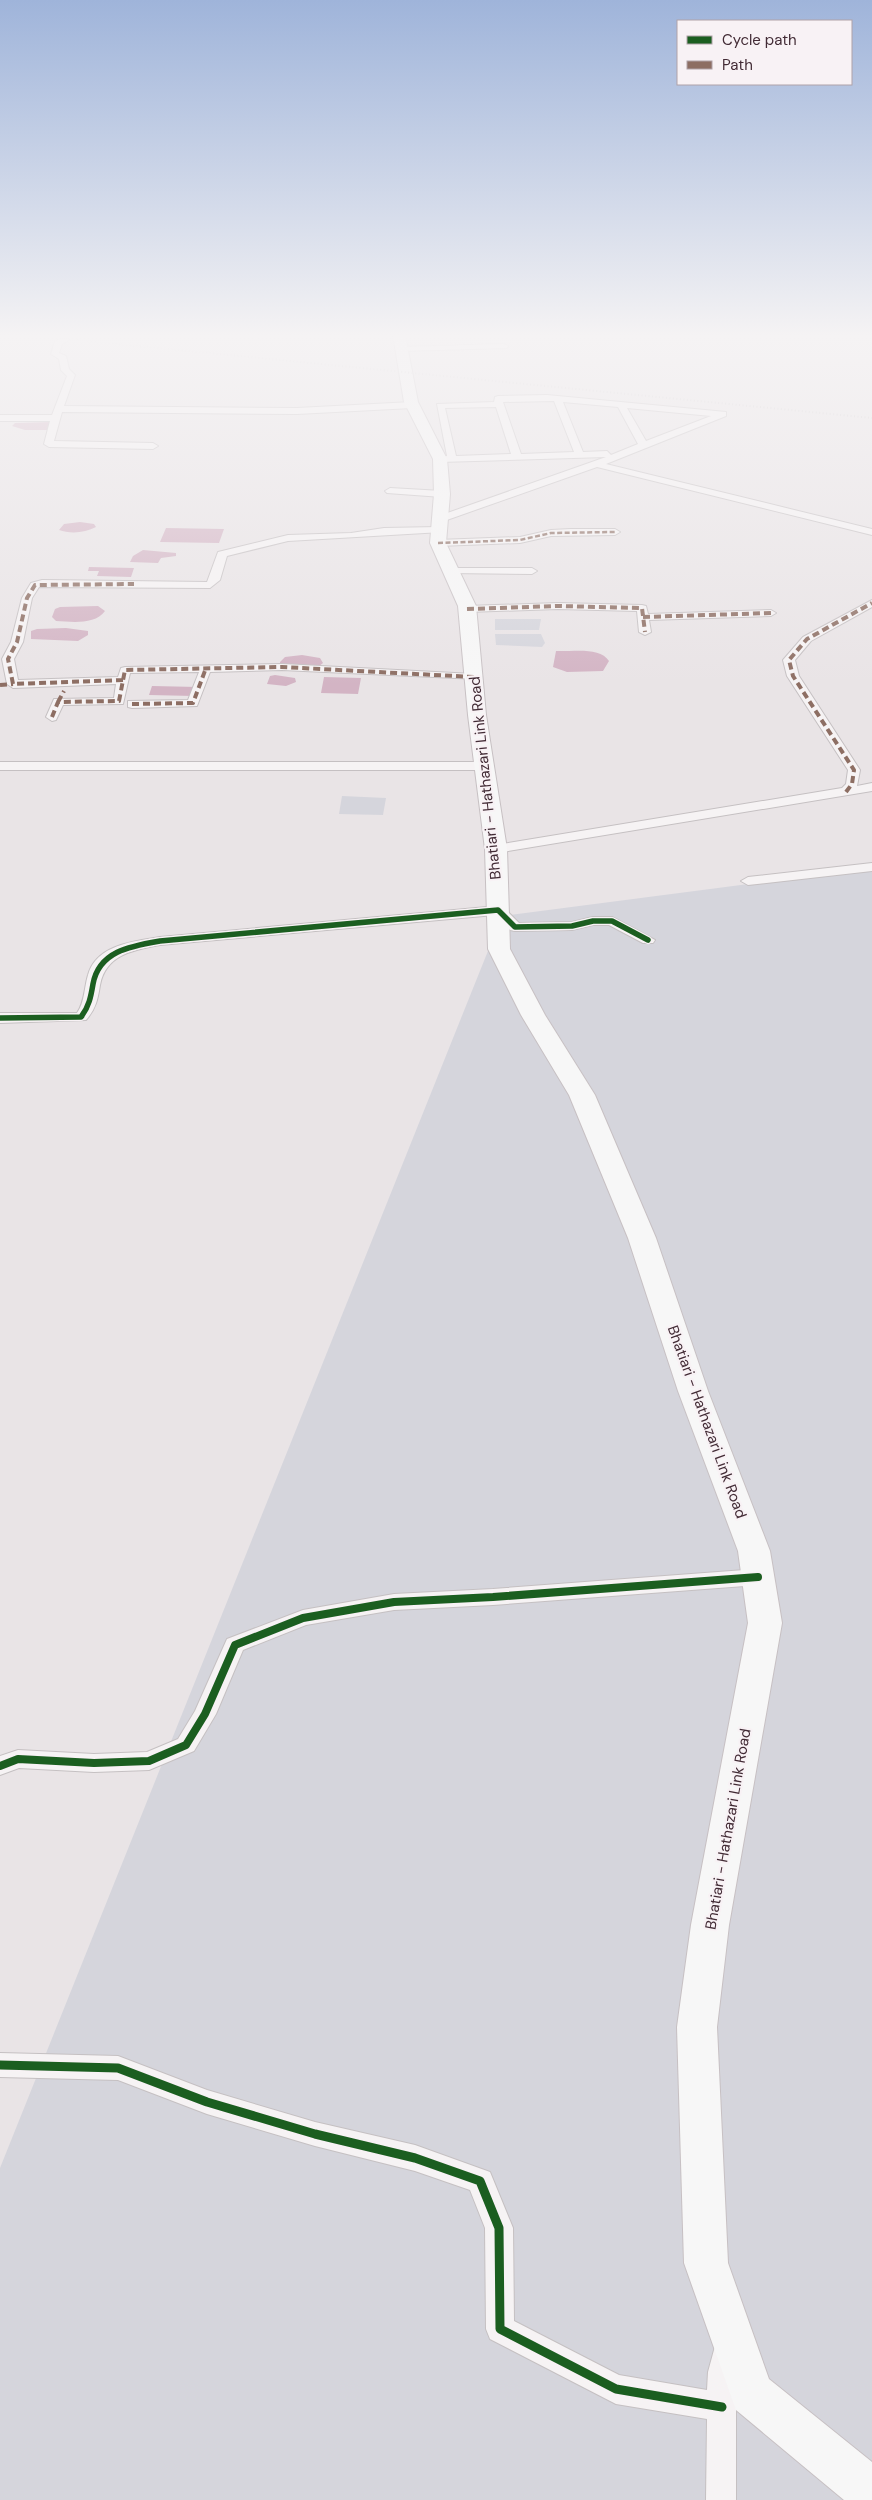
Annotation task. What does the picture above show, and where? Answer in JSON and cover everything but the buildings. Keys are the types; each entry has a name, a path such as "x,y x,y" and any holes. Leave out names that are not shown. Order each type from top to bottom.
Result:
{"main road":[{"name":"Bhatiari - Hathazari Link Road","path":"441,452 446,459 439,521 451,571 467,609 484,766 496,849 501,955 533,1015 582,1095 642,1238 692,1390 754,1551 765,1623 710,1925 697,2027 706,2262 752,2394 863,2485 872,2490"}],"street":[{"path":"445,452 446,459 621,454"},
{"path":"515,452 517,457"},
{"path":"13,684 8,659 17,642 27,598 35,585 42,583 210,585 215,580 222,554 233,549 288,538 351,536 439,521 627,452"},
{"path":"596,464 872,532"},
{"path":"390,491 439,521 520,540 551,533 615,532"},
{"path":"451,571 532,571"},
{"path":"846,792 852,784 854,770 793,676 789,660 807,640 872,603"},
{"path":"467,609 519,609 558,606 642,608 645,632"},
{"path":"643,618 771,613"},
{"path":"132,704 194,703 206,668"},
{"path":"58,702 119,700 125,670 282,668 474,677"},
{"path":"0,685 123,680"},
{"path":"52,717 64,691"},
{"path":"0,766 484,766"},
{"path":"496,849 872,787"},
{"path":"748,881 872,867"},
{"path":"0,1018 81,1017 88,1010 94,974 102,960 124,948 160,941 498,910 515,927 572,926 593,921 612,921 648,940"},
{"path":"0,1766 18,1759 94,1763 149,1761 186,1745 205,1714 235,1645 303,1618 394,1602 493,1597 758,1577"},
{"path":"0,2066 118,2068 207,2102 315,2134 415,2158 480,2180 499,2228 500,2329 616,2389 722,2407"},
{"path":"721,2500 722,2372 730,2333"}],"shaded area":[{"path":"80,522 94,524 96,527 78,532 59,530 64,524"},
{"path":"166,528 224,529 219,543 160,542"},
{"path":"143,550 176,553 176,556 161,558 158,563 130,562 133,556"},
{"path":"89,567 134,568 131,577 97,576 99,571 88,571"},
{"path":"98,606 105,611 89,621 56,621 52,617 55,609 60,607"},
{"path":"495,619 541,619 539,630 495,630"},
{"path":"66,628 88,631 88,635 78,641 31,639 31,631 37,629"},
{"path":"495,634 541,634 545,643 542,647 496,645"},
{"path":"556,651 599,653 609,661 603,671 567,672 553,667"},
{"path":"302,655 320,658 323,663 318,667 280,665 280,662 285,657"},
{"path":"270,676 295,678 296,682 286,686 267,684"},
{"path":"324,677 361,678 358,694 321,693"},
{"path":"152,686 198,687 194,696 149,695"},
{"path":"342,796 386,798 383,815 339,814"},
{"path":"872,868 872,2500 0,2500 0,2168 502,916"}],"marked path":[{"path":"438,543 520,540 551,533 615,532"},
{"path":"123,680 13,684 8,659 17,642 27,598 35,585 134,584"},
{"path":"846,792 852,784 854,770 793,676 789,660 807,639 872,603"},
{"path":"467,609 519,609 558,606 642,608 645,632"},
{"path":"643,617 771,613"},
{"path":"52,717 58,702 119,701 125,670 282,667 474,677"},
{"path":"132,704 193,703 206,668"},
{"path":"0,685 13,684"},
{"path":"58,702 64,691"}],"cycle path":[{"path":"0,1018 81,1017 91,998 96,973 108,957 127,948 160,941 498,910 515,927 572,926 593,921 612,921 648,940"},
{"path":"0,1766 18,1759 94,1763 149,1761 186,1745 205,1714 235,1645 303,1618 394,1602 493,1597 758,1577"},
{"path":"0,2065 118,2068 207,2102 315,2134 415,2158 480,2181 499,2228 500,2329 616,2389 722,2407"}]}
